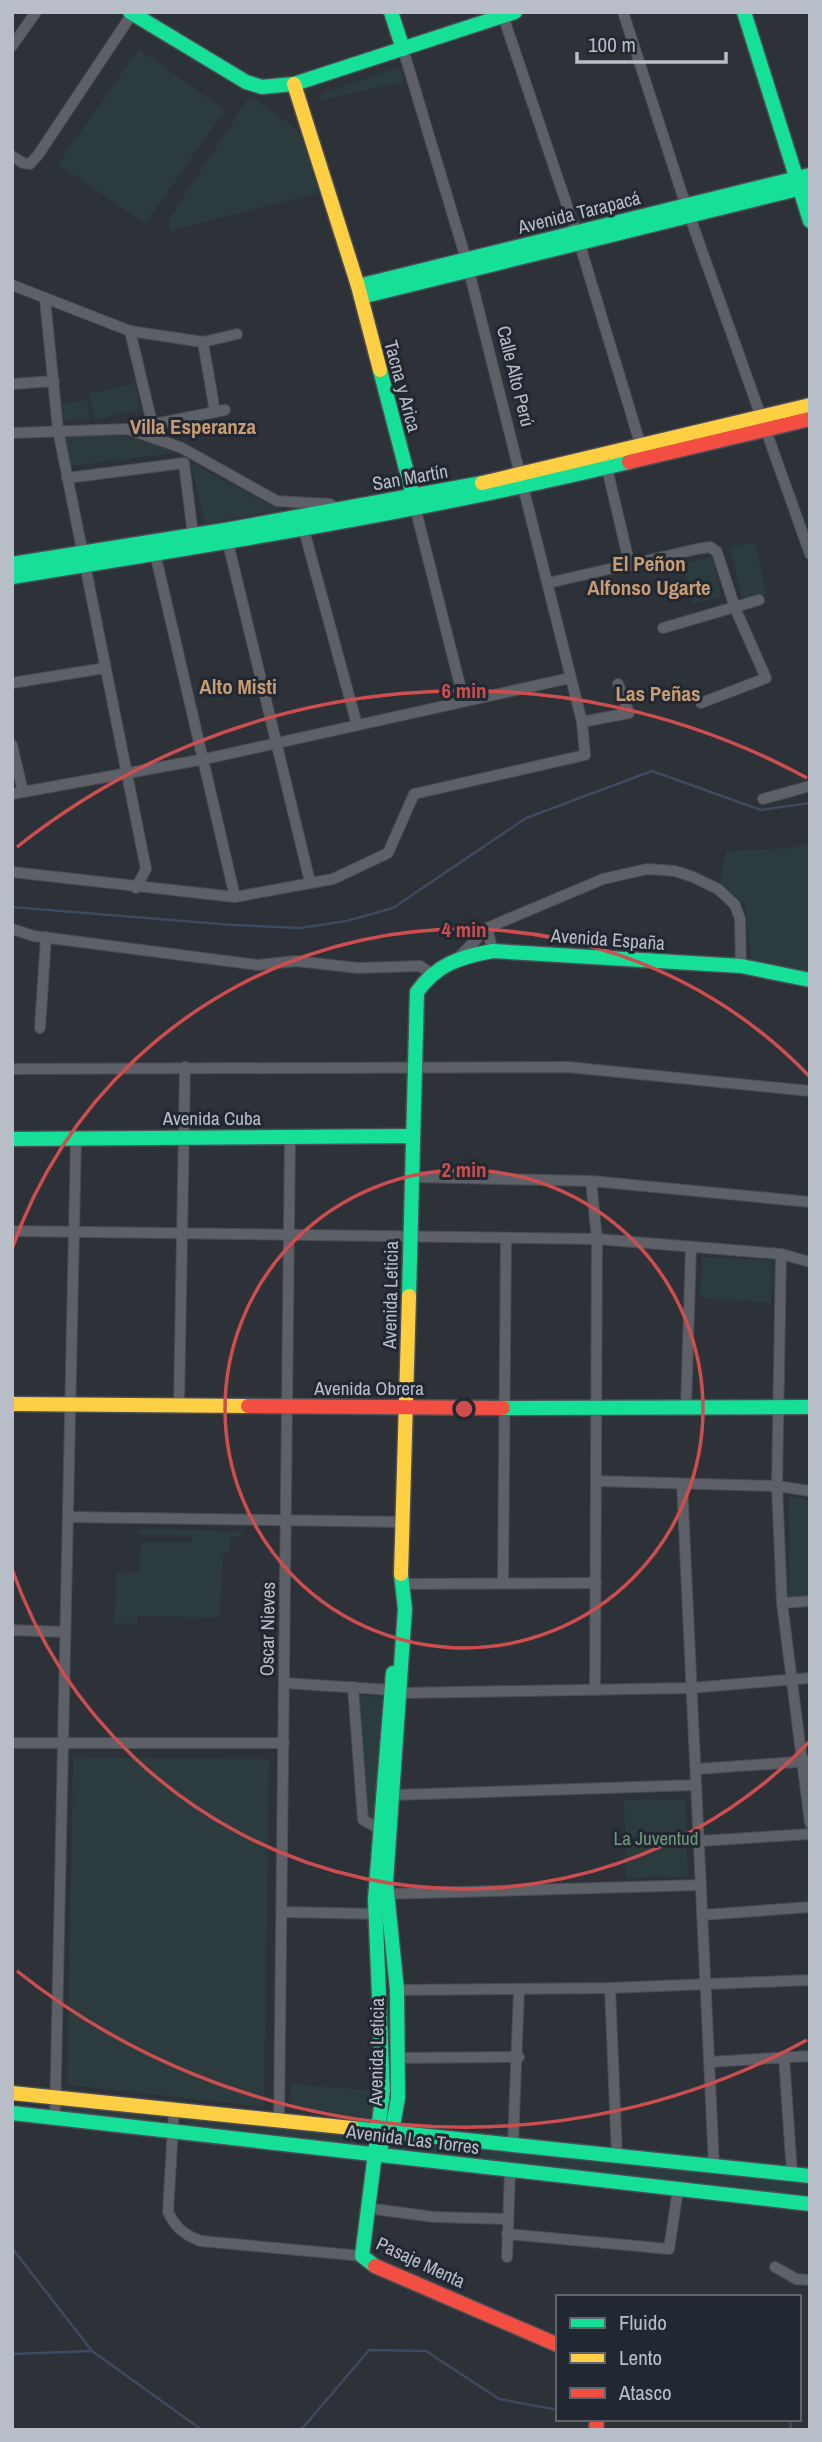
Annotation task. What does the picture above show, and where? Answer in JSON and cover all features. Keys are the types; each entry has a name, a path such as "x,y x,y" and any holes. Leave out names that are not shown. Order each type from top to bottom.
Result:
{"street":[{"path":"12,46 36,12"},
{"name":"Calle Alto Perú","path":"310,882 333,879 388,853 414,794 585,755 582,722 468,265 391,12"},
{"path":"623,12 688,211 810,554"},
{"path":"744,12 804,182 810,221"},
{"path":"12,156 30,164 131,13 246,82 262,87 294,84 509,14 643,454"},
{"name":"Tacna y Arica","path":"294,84 360,291 464,701"},
{"name":"Avenida Tarapacá","path":"360,291 804,182"},
{"path":"12,285 130,331 203,342 237,334"},
{"path":"45,299 58,430 146,869 136,888"},
{"path":"130,331 152,423"},
{"path":"12,433 128,429 220,411 203,342"},
{"path":"12,384 54,382"},
{"name":"San Martín","path":"12,564 83,558 227,536 523,481 765,423 810,405"},
{"name":"San Martín","path":"765,423 810,419"},
{"path":"128,429 182,448 277,500 330,504 339,515"},
{"path":"67,478 184,463 193,535"},
{"path":"606,463 630,566"},
{"path":"302,522 357,725"},
{"name":"San Martín","path":"153,548 193,535 227,536"},
{"path":"12,872 235,897 310,882 279,742 227,536"},
{"path":"548,583 710,547 717,552 735,608 766,678 701,703"},
{"path":"153,548 205,759 235,897"},
{"name":"San Martín","path":"12,577 83,558"},
{"path":"663,628 759,600"},
{"path":"12,683 105,668"},
{"path":"12,744 18,793 205,759 570,678"},
{"path":"582,722 629,713 618,684"},
{"path":"763,799 810,786"},
{"path":"459,957 486,928 625,872 675,871 718,889 735,905 740,919 741,966"},
{"path":"486,928 493,951"},
{"path":"12,929 46,937 258,965 296,961 358,968 420,967 429,972"},
{"path":"40,1028 46,937"},
{"name":"Avenida España","path":"429,972 459,957 493,951 741,966 810,979"},
{"name":"Avenida Leticia","path":"385,2130 380,1829 405,1609 402,1591 403,1522 417,992 429,972"},
{"path":"12,1069 415,1065 568,1067 810,1091"},
{"path":"179,1406 185,1068"},
{"name":"Avenida Cuba","path":"12,1139 413,1136"},
{"name":"Oscar Nieves","path":"279,2121 290,1137"},
{"path":"55,2118 76,1138"},
{"path":"412,1177 591,1181 810,1202"},
{"path":"591,1181 597,1239 595,1690"},
{"path":"12,1231 597,1239 781,1254 810,1262"},
{"path":"503,1583 506,1238"},
{"path":"686,1408 691,1247"},
{"path":"781,1254 776,1486 782,1603 791,1680 806,1761 810,1823"},
{"name":"Avenida Obrera","path":"12,1404 406,1408 810,1407"},
{"path":"596,1482 776,1486 810,1491"},
{"path":"682,1484 714,2166"},
{"path":"68,1517 403,1522"},
{"path":"402,1591 503,1583 596,1583"},
{"path":"782,1603 810,1601"},
{"path":"12,1630 65,1632"},
{"path":"284,1683 397,1691 595,1690 690,1688 810,1678"},
{"path":"353,1687 363,1820 380,1829"},
{"name":"Avenida Leticia","path":"381,1894 394,1794 397,1691"},
{"path":"12,1743 284,1743"},
{"path":"696,1769 806,1761"},
{"path":"394,1794 696,1785"},
{"path":"699,1841 810,1834"},
{"path":"381,1894 701,1885"},
{"path":"702,1915 810,1907"},
{"path":"282,1912 382,1914"},
{"name":"Avenida Leticia","path":"374,2154 398,2098 397,1990 382,1914"},
{"path":"397,1990 610,1988 810,1980"},
{"path":"610,1988 617,2156"},
{"path":"513,2144 519,2057 519,1990"},
{"path":"709,2063 810,2056"},
{"path":"397,2058 519,2057"},
{"path":"784,2057 792,2174"},
{"name":"Avenida Las Torres","path":"12,2093 810,2176"},
{"path":"174,2110 168,2212 175,2225 187,2236 201,2241 362,2256"},
{"name":"Avenida Las Torres","path":"12,2113 810,2204"},
{"name":"Pasaje Menta","path":"374,2154 362,2256 366,2262 556,2343"},
{"path":"507,2257 510,2170"},
{"path":"508,2234 669,2249 678,2189"},
{"path":"367,2208 434,2217 508,2219"},
{"path":"775,2267 796,2279 810,2280"}],"green space":[{"path":"139,49 225,110 145,224 58,164"},
{"path":"399,67 404,82 317,101 323,93"},
{"path":"250,95 299,131 320,192 171,231 168,221"},
{"path":"135,383 141,409 95,420 89,394"},
{"path":"87,399 91,420 61,421 59,405"},
{"path":"65,433 135,437 175,453 71,466"},
{"path":"190,462 280,510 205,524"},
{"path":"755,542 766,594 742,599 730,547"},
{"path":"712,556 722,596 693,604 683,564"},
{"path":"810,841 810,972 751,960 745,904 720,884 726,851 792,848"},
{"path":"702,1257 772,1260 771,1303 700,1298"},
{"path":"789,1496 810,1500 810,1595 789,1596"},
{"path":"140,1529 243,1531 242,1535 231,1539 229,1551 224,1553 219,1618 137,1616 137,1624 114,1623 117,1572 139,1573 141,1542 192,1542 192,1536 139,1534"},
{"path":"359,1695 382,1697 374,1823 365,1820"},
{"path":"73,1757 269,1759 264,2107 67,2085"},
{"name":"La Juventud","path":"685,1799 688,1877 626,1878 624,1800"},
{"path":"291,2084 376,2091 374,2121 291,2109"},
{"path":"64,2104 165,2115 158,2123 67,2113 62,2109"},
{"path":"186,2117 360,2133 362,2137 354,2145 193,2127 185,2122"},
{"path":"395,2137 810,2184 810,2197 395,2149 390,2144"}],"waterway":[{"path":"12,907 300,928 347,921 393,908 526,818 652,771 761,810 810,803"},
{"path":"12,2248 92,2351 202,2430"},
{"path":"301,2430 369,2350 426,2351 499,2399 556,2410"},
{"path":"12,2354 92,2351"},
{"path":"790,2421 791,2430"}],"traffic: fast":[{"path":"130,12 246,82 262,87 294,84 515,12"},
{"path":"391,12 403,49"},
{"path":"744,12 810,221"},
{"path":"358,286 810,175"},
{"path":"361,297 810,186"},
{"path":"380,370 415,503"},
{"path":"12,577 398,511 629,462"},
{"path":"12,564 225,530 482,483"},
{"path":"409,1296 417,992 441,968 460,959 493,951 741,966 810,980"},
{"path":"12,1139 413,1136"},
{"path":"503,1408 810,1407"},
{"path":"374,2154 392,2131 398,2098 397,1990 386,1882 405,1609 401,1574"},
{"path":"375,2266 362,2256 383,2091 375,1900 393,1673"},
{"path":"12,2113 810,2204"},
{"path":"352,2128 810,2176"}],"traffic: slow":[{"path":"294,84 358,286 380,370"},
{"path":"482,483 810,405"},
{"path":"401,1574 409,1296"},
{"path":"12,1404 248,1406"},
{"path":"12,2093 352,2128"}],"traffic: jam":[{"path":"629,462 810,419"},
{"path":"248,1406 503,1408"},
{"path":"375,2266 556,2344"},
{"path":"596,2430 597,2421"}],"district":[{"name":"Villa Esperanza","path":"193,426"},
{"name":"El Peñon Alfonso Ugarte","path":"649,575"},
{"name":"Alto Misti","path":"238,686"},
{"name":"Las Peñas","path":"658,693"}]}
